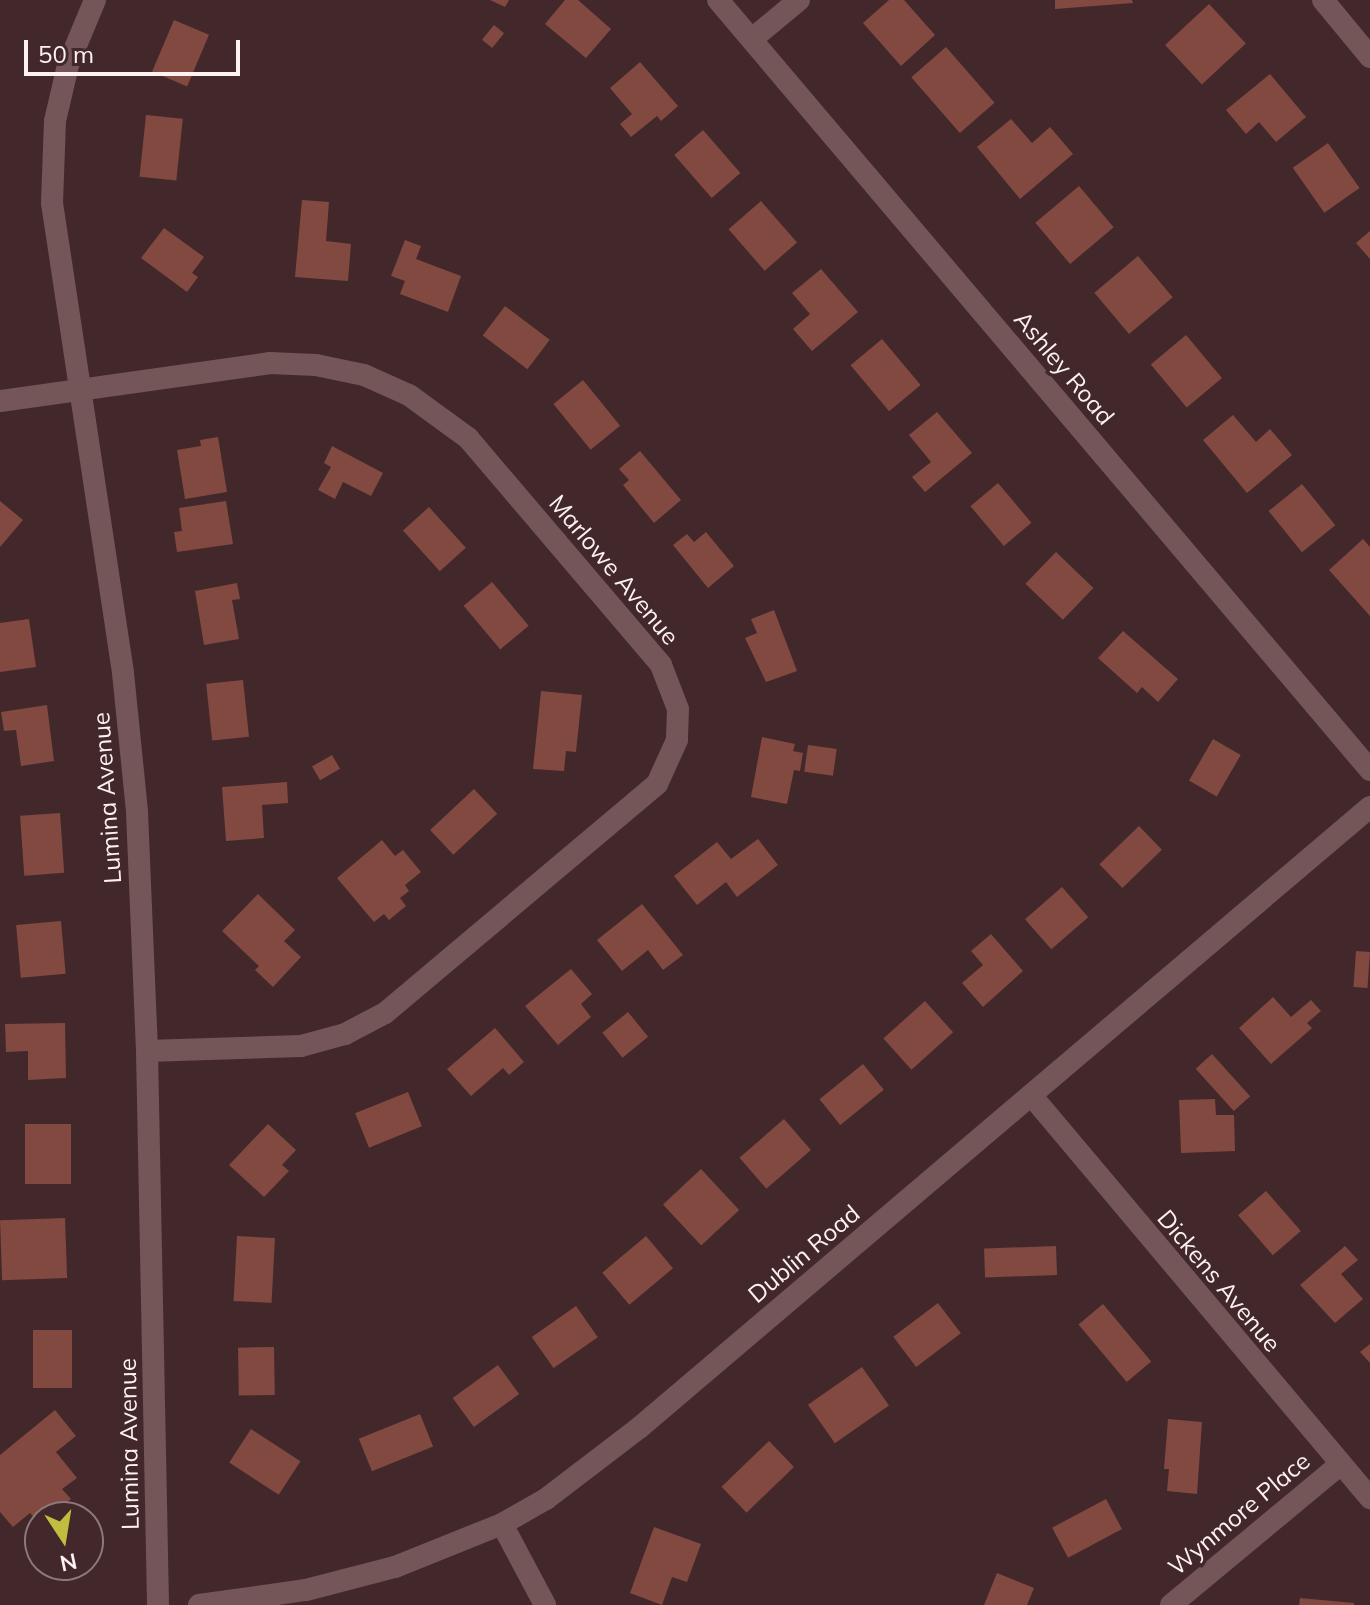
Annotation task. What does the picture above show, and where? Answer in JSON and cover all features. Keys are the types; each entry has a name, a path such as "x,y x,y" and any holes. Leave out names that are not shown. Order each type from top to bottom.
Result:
{"street":[{"name":"Lumina Avenue","path":"95,0 68,65 53,148 52,203 131,743 147,1051 158,1605"},
{"name":"Ashley Road","path":"718,0 1370,770"},
{"path":"752,39 799,0"},
{"path":"1323,0 1370,57"},
{"name":"Marlowe Avenue","path":"0,401 270,363 316,365 364,375 409,395 468,438 661,665 678,709 677,740 657,784 385,1013 345,1034 301,1046 147,1051"},
{"name":"Dublin Road","path":"199,1605 306,1590 395,1567 502,1524 583,1473 1370,807"},
{"name":"Dickens Avenue","path":"1031,1095 1370,1498"},
{"name":"Wynmore Place","path":"1171,1605 1341,1464"},
{"path":"502,1524 545,1605"}],"building":[{"path":"490,0 509,0 505,7"},
{"path":"565,0 578,0 611,29 586,58 545,24"},
{"path":"889,0 904,0 935,35 901,66 863,23"},
{"path":"1055,0 1132,0 1133,3 1055,9"},
{"path":"1209,4 1246,43 1202,84 1165,45"},
{"path":"174,20 209,35 187,86 152,72"},
{"path":"494,25 504,33 492,48 482,40"},
{"path":"946,47 995,103 960,133 911,77"},
{"path":"640,62 678,106 661,121 657,116 631,137 620,124 632,114 610,88"},
{"path":"1270,74 1306,117 1276,142 1259,122 1246,134 1226,110"},
{"path":"146,115 183,119 176,181 140,177"},
{"path":"1011,119 1032,143 1050,127 1073,154 1020,199 977,147"},
{"path":"703,130 740,173 712,198 674,155"},
{"path":"1328,143 1360,188 1324,213 1293,168"},
{"path":"1079,186 1114,227 1070,264 1035,223"},
{"path":"302,200 329,202 326,241 351,244 348,281 295,277"},
{"path":"761,201 797,243 765,271 729,229"},
{"path":"164,228 204,257 192,273 198,277 187,292 141,258"},
{"path":"1370,231 1370,259 1356,243"},
{"path":"405,240 421,246 416,259 461,276 448,312 400,294 405,281 391,276"},
{"path":"1138,256 1173,297 1129,334 1094,293"},
{"path":"821,269 858,312 812,351 793,329 810,314 792,293"},
{"path":"505,306 550,340 527,369 483,336"},
{"path":"1186,335 1222,378 1187,407 1151,365"},
{"path":"882,339 921,385 889,411 851,365"},
{"path":"583,380 620,426 591,450 553,404"},
{"path":"937,412 972,453 925,492 912,477 931,462 909,435"},
{"path":"1233,415 1256,442 1270,429 1292,455 1247,493 1203,440"},
{"path":"218,437 227,492 185,499 177,450 201,446 200,440"},
{"path":"332,446 383,473 371,496 343,482 335,499 318,490 331,467 324,463"},
{"path":"640,451 681,500 654,523 623,485 629,480 619,469"},
{"path":"998,483 1031,523 1004,546 970,506"},
{"path":"1302,484 1335,525 1302,552 1269,511"},
{"path":"0,501 23,520 0,547"},
{"path":"226,501 233,544 177,552 174,532 182,531 179,508"},
{"path":"429,507 466,548 440,571 403,530"},
{"path":"706,532 734,566 708,588 673,545 687,534 694,542"},
{"path":"1363,539 1370,547 1370,616 1329,570"},
{"path":"1056,552 1093,588 1063,620 1025,584"},
{"path":"492,582 529,626 500,649 464,606"},
{"path":"237,583 240,599 232,600 239,639 204,645 195,591"},
{"path":"774,610 797,671 766,682 745,638 757,633 751,619"},
{"path":"29,619 36,667 0,672 0,623"},
{"path":"1123,631 1178,679 1158,702 1142,687 1137,693 1098,658"},
{"path":"243,680 249,737 212,741 206,684"},
{"path":"541,691 582,695 576,752 566,751 564,771 533,769"},
{"path":"47,705 54,761 21,766 16,730 4,731 1,712"},
{"path":"762,737 795,744 793,751 803,753 800,771 794,770 787,804 751,797"},
{"path":"1213,739 1241,755 1217,797 1189,781"},
{"path":"808,745 837,749 833,776 804,772"},
{"path":"332,755 340,769 320,780 312,766"},
{"path":"287,782 288,803 262,805 264,838 226,841 222,787"},
{"path":"474,789 497,814 453,855 430,830"},
{"path":"60,813 64,873 24,876 20,816"},
{"path":"1139,826 1162,850 1122,888 1099,864"},
{"path":"758,839 778,865 737,897 726,882 697,905 674,876 717,842 731,859"},
{"path":"382,840 395,856 403,850 421,872 405,885 409,891 400,898 406,906 389,920 384,914 374,922 337,878"},
{"path":"1062,887 1088,917 1051,949 1025,919"},
{"path":"258,894 295,930 284,941 301,957 273,987 255,970 259,966 222,931"},
{"path":"642,904 683,955 663,970 648,950 622,971 597,940"},
{"path":"61,921 66,974 21,978 16,925"},
{"path":"991,934 1023,971 983,1007 962,983 983,965 971,951"},
{"path":"1356,951 1370,952 1367,988 1353,987"},
{"path":"571,969 592,994 581,1004 591,1017 558,1045 525,1006"},
{"path":"1273,997 1291,1017 1311,1000 1321,1011 1307,1023 1312,1028 1271,1064 1239,1028"},
{"path":"925,1001 953,1032 911,1070 883,1038"},
{"path":"628,1012 648,1037 622,1058 602,1033"},
{"path":"65,1023 66,1078 28,1080 28,1051 6,1052 5,1024"},
{"path":"495,1028 524,1062 509,1075 503,1068 471,1096 447,1069"},
{"path":"1212,1054 1250,1096 1234,1111 1196,1069"},
{"path":"863,1064 884,1090 840,1125 819,1099"},
{"path":"408,1092 422,1126 369,1148 355,1113"},
{"path":"1215,1099 1216,1115 1234,1115 1235,1151 1181,1153 1179,1100"},
{"path":"784,1119 811,1150 766,1189 739,1158"},
{"path":"25,1124 71,1124 71,1184 25,1184"},
{"path":"268,1124 296,1150 282,1165 289,1171 264,1197 229,1165"},
{"path":"701,1169 739,1210 701,1245 663,1204"},
{"path":"1266,1191 1301,1231 1273,1255 1238,1215"},
{"path":"65,1218 67,1278 2,1280 0,1220"},
{"path":"237,1236 275,1238 272,1303 234,1301"},
{"path":"646,1236 673,1268 629,1305 602,1273"},
{"path":"1056,1246 1057,1275 985,1277 984,1249"},
{"path":"1345,1246 1358,1260 1341,1274 1363,1299 1335,1323 1300,1285"},
{"path":"938,1303 961,1333 916,1367 893,1337"},
{"path":"1103,1304 1151,1361 1127,1382 1078,1325"},
{"path":"576,1306 598,1337 554,1368 532,1337"},
{"path":"33,1330 72,1330 72,1388 33,1388"},
{"path":"1370,1344 1370,1363 1360,1352"},
{"path":"274,1347 275,1395 239,1396 238,1348"},
{"path":"498,1365 519,1394 474,1427 453,1398"},
{"path":"862,1367 889,1406 835,1443 808,1405"},
{"path":"55,1410 76,1436 56,1452 77,1478 62,1489 71,1499 24,1501 24,1518 13,1527 0,1512 0,1455"},
{"path":"420,1414 433,1446 372,1471 359,1439"},
{"path":"1168,1419 1202,1422 1197,1494 1167,1491 1169,1469 1164,1469"},
{"path":"251,1429 300,1461 279,1495 229,1463"},
{"path":"769,1441 794,1467 747,1513 722,1487"},
{"path":"1106,1499 1122,1529 1068,1558 1052,1528"},
{"path":"654,1527 701,1544 687,1582 672,1577 662,1605 630,1593"},
{"path":"997,1573 1034,1588 1027,1605 984,1605"},
{"path":"1300,1598 1354,1603 1354,1605 1299,1605"}]}
